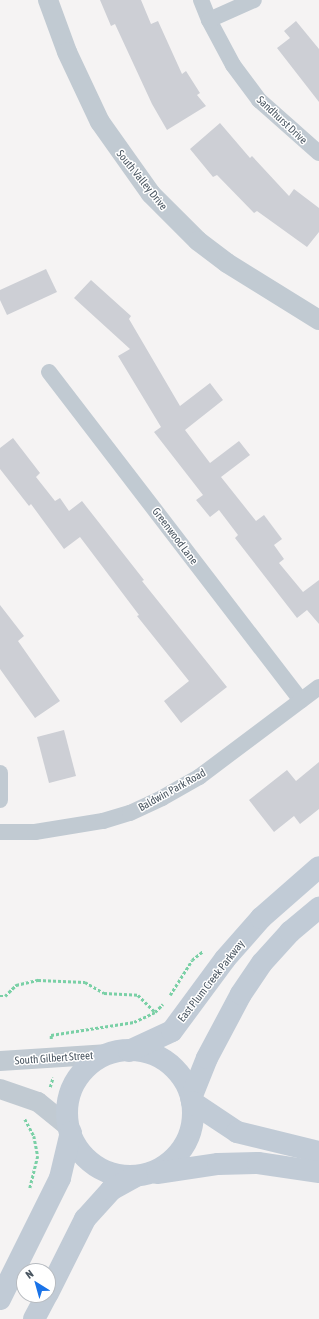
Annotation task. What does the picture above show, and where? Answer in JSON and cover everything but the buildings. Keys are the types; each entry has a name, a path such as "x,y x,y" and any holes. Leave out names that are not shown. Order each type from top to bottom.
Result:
{"main road":[{"name":"East Plum Creek Parkway","path":"119,1053 172,1031 225,959 261,918 319,867"},
{"path":"56,1276 85,1219 112,1190 168,1164 183,1148 191,1129 192,1100 207,1058 241,994 262,963 290,932 319,908"},
{"path":"0,1299 60,1178 70,1130 68,1105 76,1083 90,1066 119,1053 150,1054 169,1064 183,1079 192,1100 237,1132 319,1152"},
{"path":"70,1130 78,1148 94,1164 114,1174 142,1175 218,1164 258,1163 319,1172"},
{"path":"34,1319 42,1303"}],"street":[{"name":"South Valley Drive","path":"48,0 67,52 91,105 115,147 150,194 198,241 227,263 319,320"},
{"name":"Sandhurst Drive","path":"201,0 209,20 233,65 259,100 319,153"},
{"path":"209,20 254,0"},
{"name":"Greenwood Lane","path":"49,372 301,701"},
{"name":"Baldwin Park Road","path":"0,832 35,832 66,828 130,813 199,777 319,687"},
{"path":"0,773 0,800"},
{"name":"South Gilbert Street","path":"0,1061 119,1053"},
{"path":"0,1089 38,1102 70,1130"}],"path":[{"path":"0,996 5,996 16,985 38,980 85,982 104,993 138,995 155,1012 119,1025 51,1035 52,1046"},
{"path":"46,1092 53,1083 54,1075"},
{"path":"28,1114 24,1118 34,1136 38,1156 30,1190"}]}
